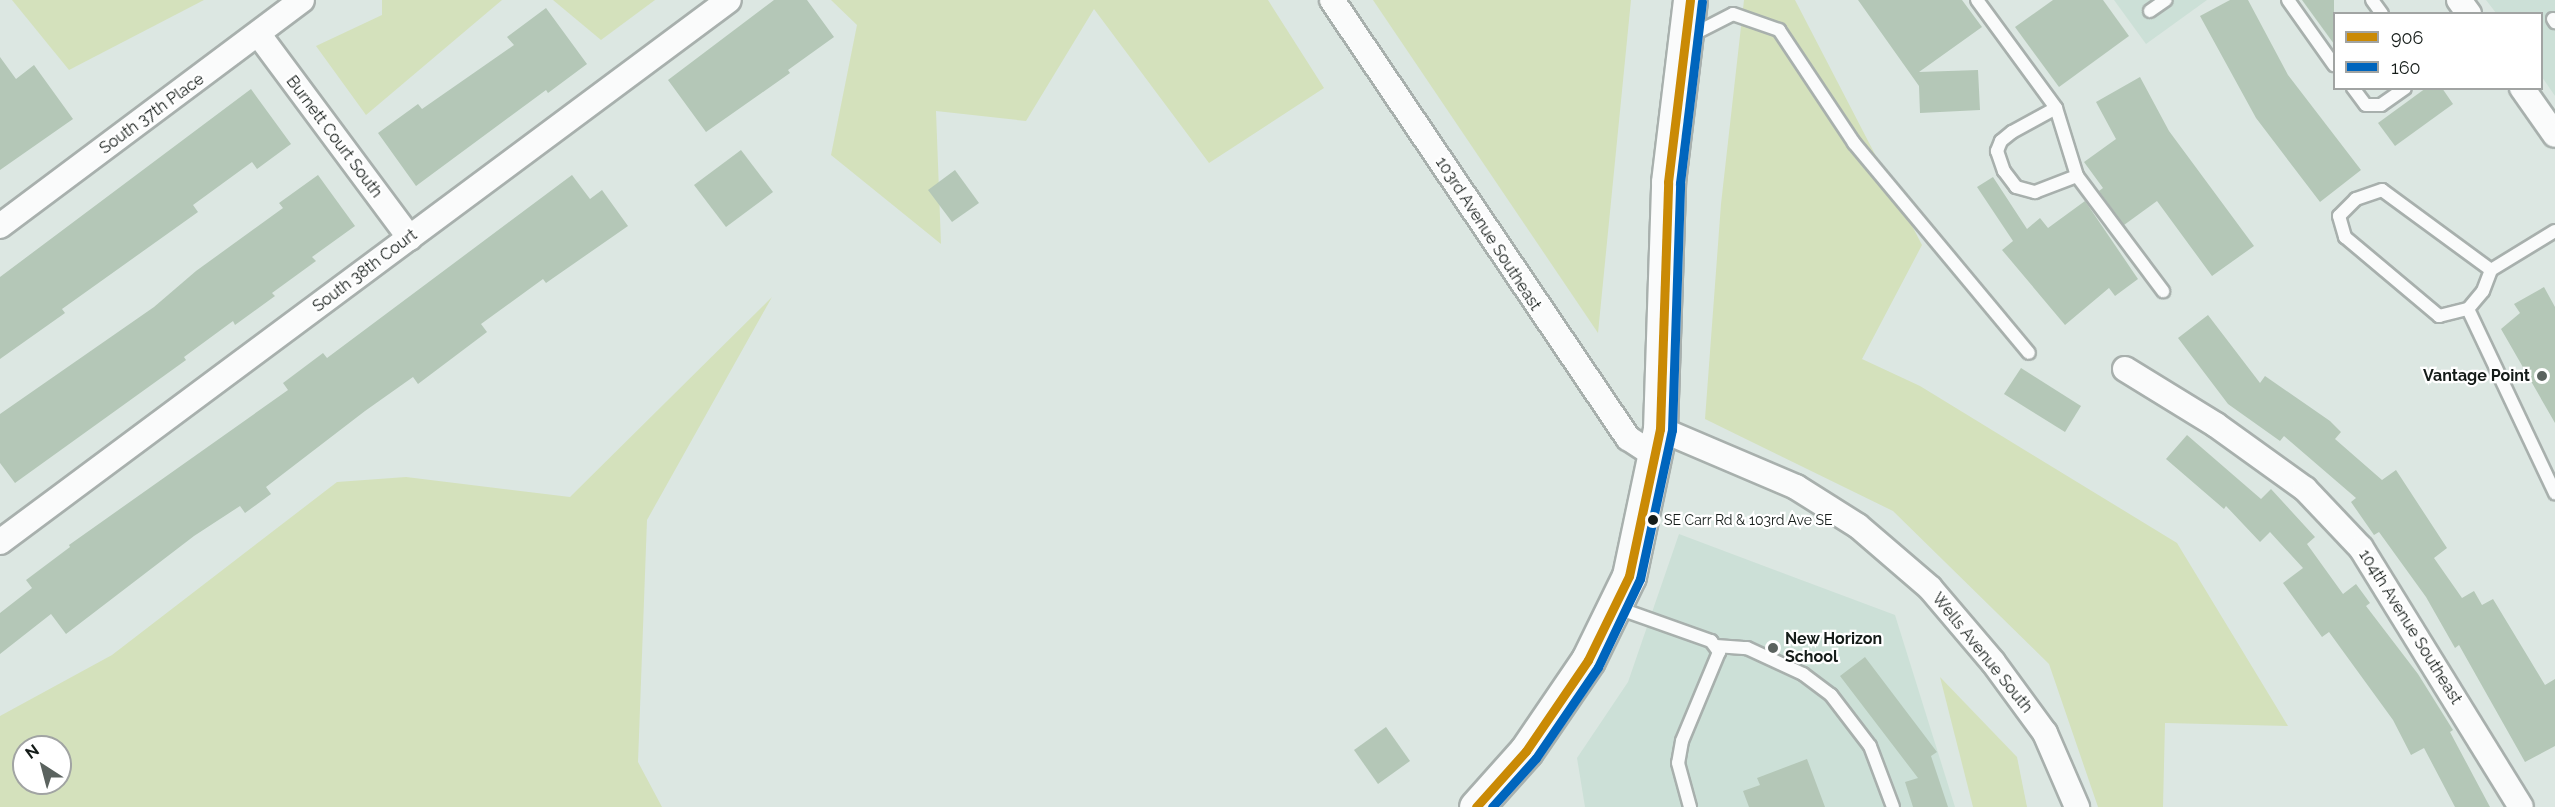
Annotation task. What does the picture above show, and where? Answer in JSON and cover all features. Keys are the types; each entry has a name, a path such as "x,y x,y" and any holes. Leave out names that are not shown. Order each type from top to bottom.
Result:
{"main road":[{"path":"1476,807 1527,751 1588,660 1629,576 1658,443 1668,182 1690,0"}],"street":[{"name":"South 37th Place","path":"0,226 259,35 302,0"},
{"name":"South 38th Court","path":"0,542 729,0"},
{"name":"103rd Avenue Southeast","path":"1332,0 1628,438 1658,443"},
{"name":"Burnett Court South","path":"259,35 410,238"},
{"path":"2524,90 2552,124"},
{"name":"104th Avenue Southeast","path":"2125,369 2216,425 2305,489 2361,548 2521,807"},
{"name":"Wells Avenue South","path":"1658,443 1796,487 1858,526 1930,588 1993,662 2045,733 2077,807"}],"lane":[{"path":"1977,0 2056,108 2077,176 2163,291"},
{"path":"2150,11 2166,0"},
{"path":"2288,0 2333,64"},
{"path":"1684,38 1732,14 1779,30 1854,143 2029,353"},
{"path":"2355,90 2366,105 2381,105 2402,90"},
{"path":"2056,108 2012,132 1997,151 2004,171 2016,187 2035,192 2077,176"},
{"path":"2491,270 2382,190 2356,199 2339,216 2345,237 2439,316 2468,309 2483,291 2491,270 2555,231"},
{"path":"2468,309 2555,493"},
{"path":"1614,606 1711,641 1716,646 1747,648 1803,674 1831,695 1870,746 1893,807"},
{"path":"1690,807 1678,763 1682,741 1715,667 1716,646"}],"shaded area":[{"path":"2114,0 2207,0 2146,44"},
{"path":"2486,0 2555,0 2555,96 2543,78 2543,12 2495,12"},
{"name":"New Horizon School","path":"1679,534 1895,615 1955,807 1585,807 1577,758 1628,682"}],"green space":[{"path":"12,0 204,0 69,70"},
{"path":"382,0 502,0 366,115 316,46 382,15"},
{"path":"553,0 655,0 601,40"},
{"path":"831,0 1268,0 1324,88 1209,163 1094,9 1026,121 936,111 941,244 831,155 857,25"},
{"path":"1373,0 1631,0 1598,333"},
{"path":"1744,0 1795,0 1922,245 1862,359 1920,386 2177,543 2288,726 2165,723 2163,807 2098,807 2049,664 1893,511 1705,419 1721,204"},
{"path":"772,297 647,520 638,762 662,807 0,807 0,716 112,655 337,482 406,477 570,497"},
{"path":"1940,677 2017,757 2027,807 1973,807"}],"building":[{"path":"774,0 807,0 834,37 788,70 790,73 706,132 668,80"},
{"path":"1858,0 1962,0 1982,27 1919,72 1978,70 1980,110 1920,113 1919,86"},
{"path":"2053,0 2103,0 2129,36 2059,87 2015,27"},
{"path":"2230,0 2248,0 2288,75 2361,170 2320,202 2256,118 2200,16"},
{"path":"2302,0 2334,0 2333,43"},
{"path":"546,8 587,64 548,93 546,90 416,186 378,133 418,104 422,109 514,45 507,37"},
{"path":"0,57 16,79 34,65 73,119 0,170"},
{"path":"2140,77 2169,131 2254,246 2212,276 2157,201 2124,225 2099,191 2103,188 2084,162 2116,139 2096,102"},
{"path":"251,89 291,144 257,169 252,162 193,205 198,212 62,309 65,313 0,359 0,277"},
{"path":"2423,90 2443,90 2453,104 2395,146 2378,123"},
{"path":"741,150 773,192 726,227 694,185"},
{"path":"955,170 979,203 952,222 928,190"},
{"path":"318,175 355,226 312,257 316,261 272,293 275,296 235,325 233,321 184,357 186,360 15,483 0,463 0,414 154,307 196,271 283,208 279,203"},
{"path":"572,175 590,199 602,190 628,226 546,283 543,279 481,324 487,332 418,384 413,377 365,411 266,487 271,494 245,513 240,506 194,536 66,634 51,614 0,654 0,613 32,588 26,580 70,547 69,545 288,390 283,383 323,353 327,358"},
{"path":"1993,177 2027,229 2040,218 2048,228 2085,201 2138,279 2115,296 2109,288 2065,325 2002,250 2013,241 1977,187"},
{"name":"Vantage Point","path":"2544,287 2555,307 2555,423 2501,329 2520,313 2514,304"},
{"path":"2208,315 2260,383 2265,376 2330,421 2341,432 2335,439 2382,480 2396,470 2447,548 2434,558 2462,598 2474,591 2482,605 2493,599 2545,685 2555,679 2555,746 2525,762 2459,645 2455,648 2426,597 2379,532 2374,535 2351,502 2356,498 2284,436 2280,441 2228,404 2178,338"},
{"path":"2021,368 2081,406 2065,432 2004,394"},
{"path":"2187,435 2261,499 2271,489 2315,537 2307,544 2343,594 2356,584 2370,603 2366,606 2418,674 2453,730 2450,732 2490,807 2455,807 2424,748 2411,755 2393,720 2329,632 2322,637 2283,583 2303,568 2270,532 2260,542 2226,506 2224,509 2166,459"},
{"path":"1865,657 1937,752 1931,756 1948,807 1913,807 1905,782 1918,778 1840,676"},
{"path":"1386,727 1410,761 1378,784 1354,750"},
{"path":"1807,759 1825,807 1749,807 1743,791 1760,785 1757,778"}],"transit line":[{"name":"906","path":"1476,807 1526,751 1588,660 1629,576 1660,429 1668,182 1690,0"},
{"name":"160","path":"1492,807 1536,758 1598,667 1640,579 1672,430 1680,183 1702,1"}],"place":[{"name":"Vantage Point","path":"2542,376"},
{"name":"SE Carr Rd & 103rd Ave SE","path":"1653,520"},
{"name":"New Horizon School","path":"1773,648"}]}
